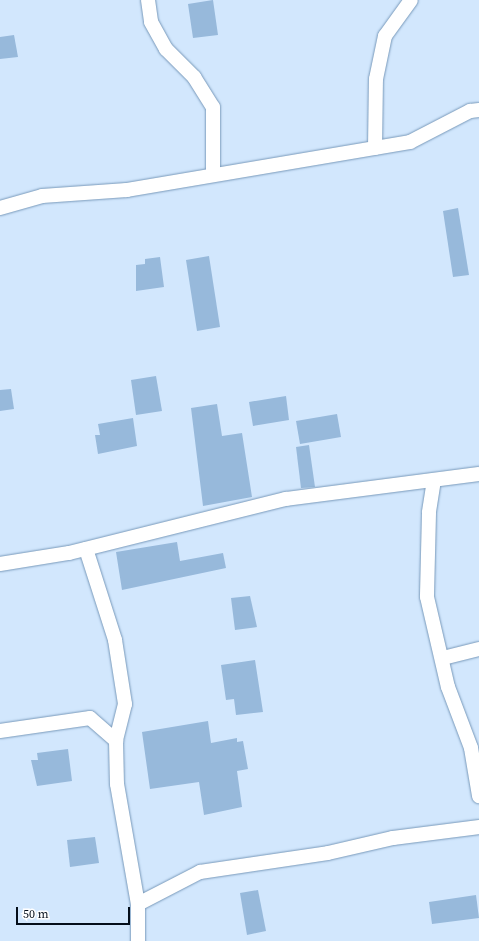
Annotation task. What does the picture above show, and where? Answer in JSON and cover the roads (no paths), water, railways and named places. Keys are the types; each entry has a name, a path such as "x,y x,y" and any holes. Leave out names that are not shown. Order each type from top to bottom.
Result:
{"street":[{"path":"148,0 150,22 166,49 194,77 213,107 213,174"},
{"path":"375,148 376,78 384,36 411,0"},
{"path":"0,208 42,196 127,190 213,174 410,142 470,111 479,110"},
{"path":"0,564 86,549 286,499 479,474"},
{"path":"434,480 429,513 427,597 443,658 448,687 471,748 479,796"},
{"path":"86,549 115,640 125,704 116,741 117,784 138,904 138,941"},
{"path":"443,658 479,649"},
{"path":"0,731 90,718 116,741"},
{"path":"138,904 200,872 328,852 393,838 479,827"}]}
